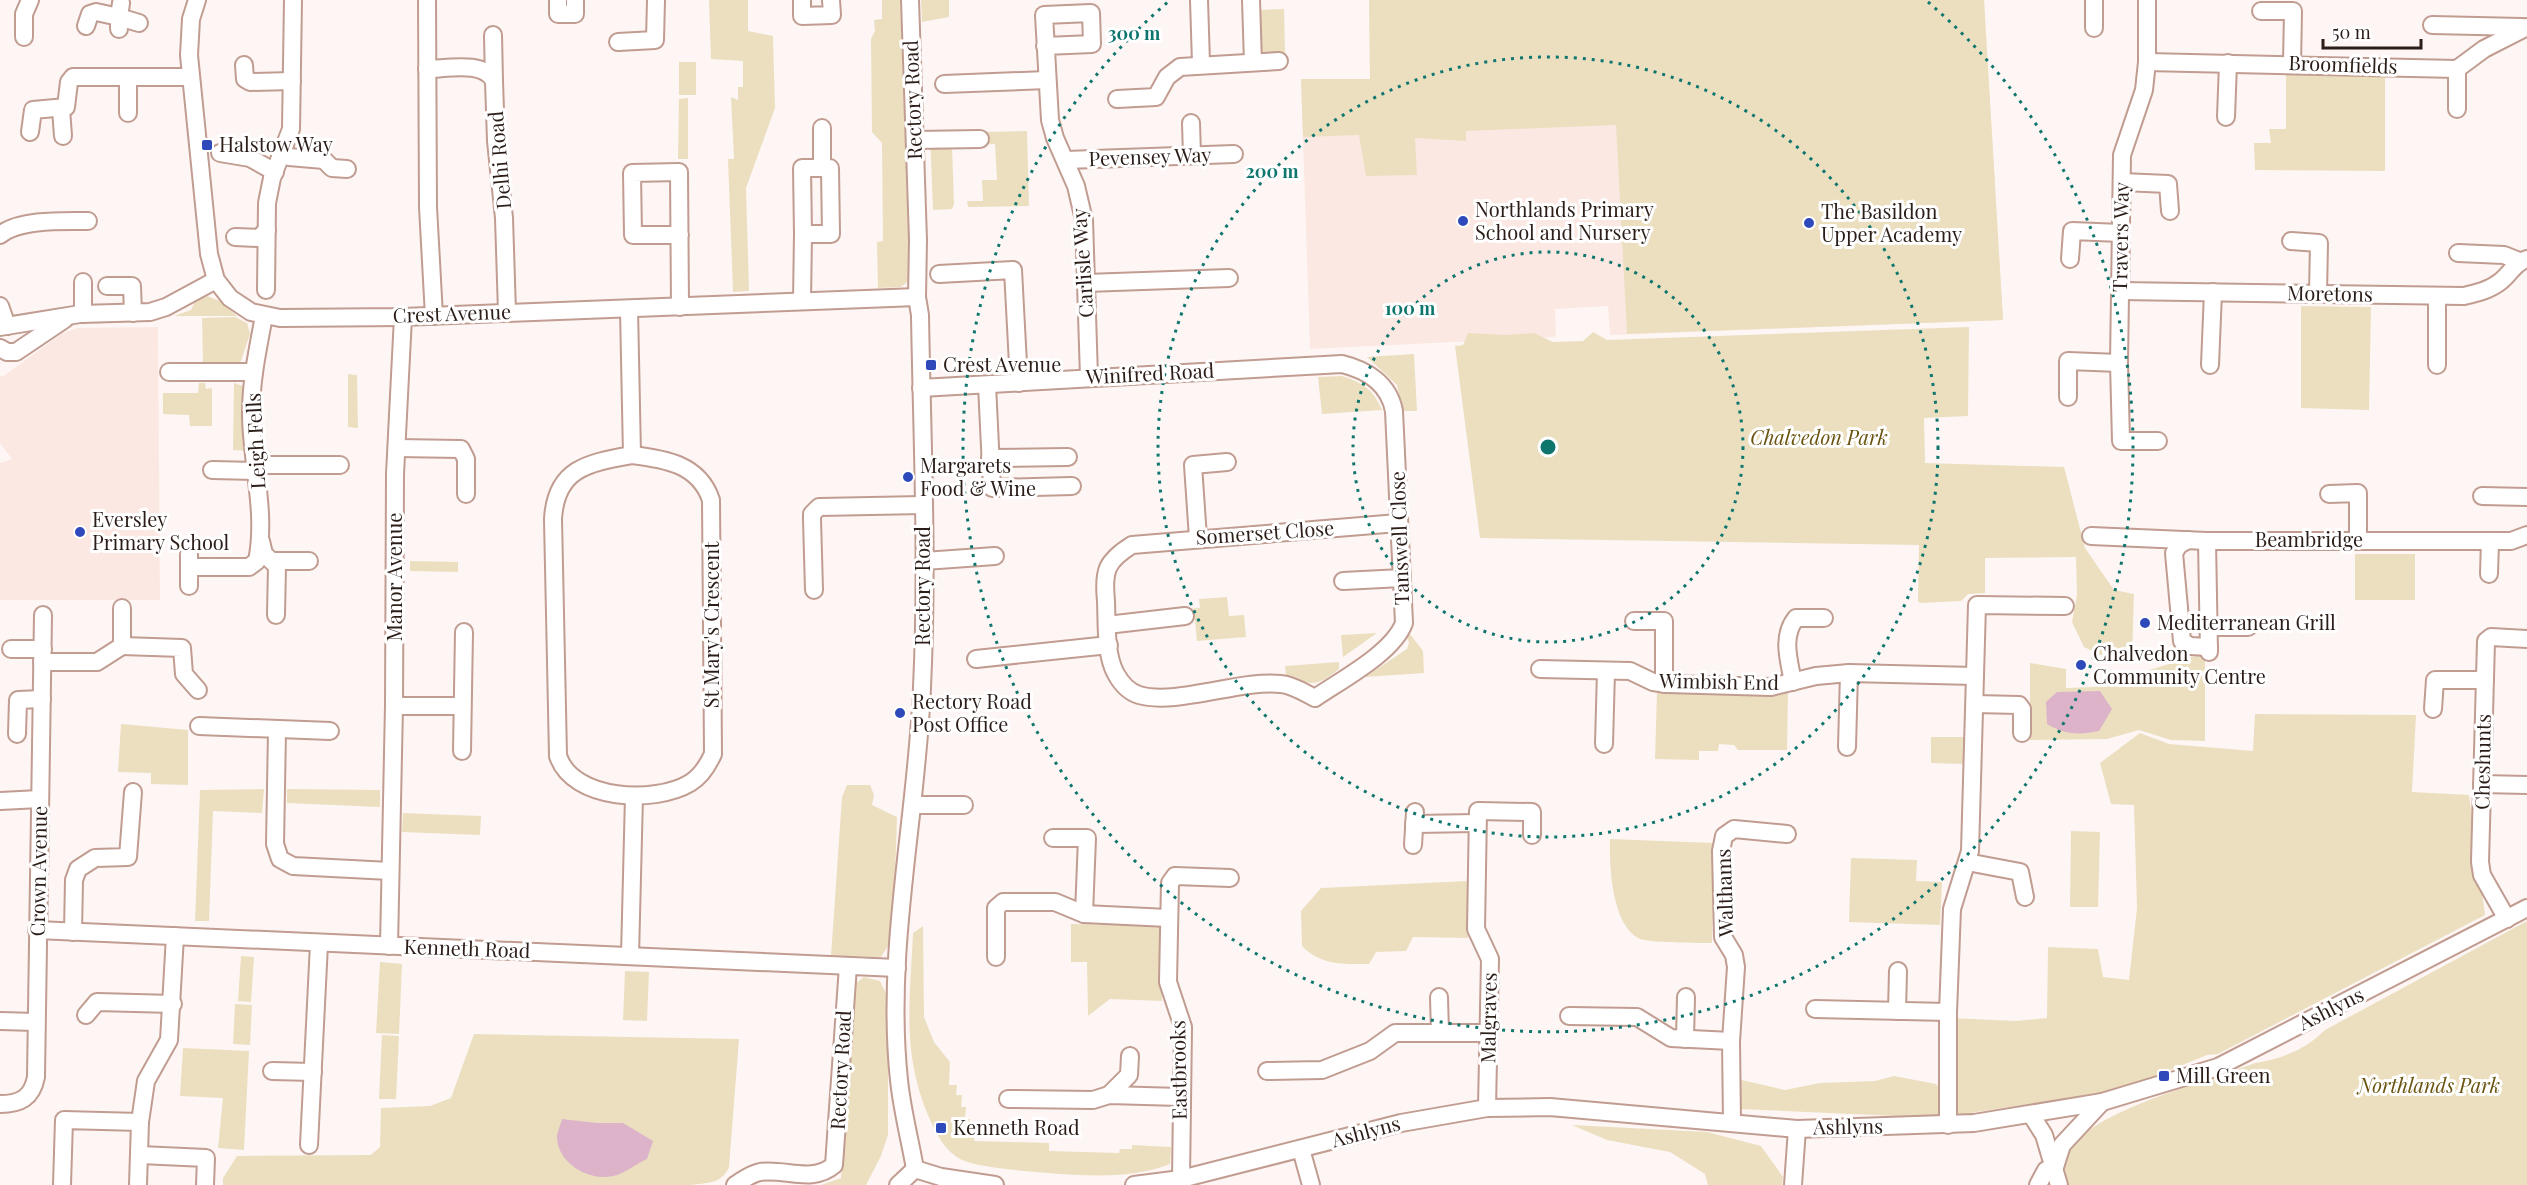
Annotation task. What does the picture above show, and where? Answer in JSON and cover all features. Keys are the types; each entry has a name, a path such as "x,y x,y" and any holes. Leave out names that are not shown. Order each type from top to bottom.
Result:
{"street":[{"path":"24,37 24,14 30,0"},
{"path":"0,306 3,326 77,315 150,312 166,307 216,280 208,246 190,77 190,29 197,0"},
{"path":"266,290 267,203 275,172 284,153 291,129 293,0"},
{"path":"427,0 428,207 434,316"},
{"path":"558,0 558,14 574,14 574,0"},
{"path":"618,42 655,40 656,0"},
{"path":"802,0 802,16 832,15 831,0"},
{"name":"Rectory Road","path":"910,0 917,297 920,315 924,561 922,687 897,968 899,1081 915,1169"},
{"path":"1199,0 1201,63"},
{"path":"1251,0 1253,62"},
{"path":"2094,0 2094,28"},
{"name":"Travers Way","path":"2147,0 2147,62 2144,90 2122,155 2119,363 2121,441 2158,441"},
{"path":"86,26 90,14 101,7 139,22"},
{"path":"2261,11 2293,11 2292,64"},
{"path":"2432,26 2525,27"},
{"path":"2457,109 2457,69 2484,49 2525,27"},
{"name":"Delhi Road","path":"493,35 495,141 504,218 507,312"},
{"name":"Carlisle Way","path":"1045,46 1052,129 1076,186 1084,220 1089,377"},
{"path":"1117,99 1156,97 1172,71 1180,67 1201,63 1279,62"},
{"name":"Broomfields","path":"2147,62 2457,69"},
{"path":"2226,117 2228,63"},
{"path":"244,64 246,79 250,82 292,81"},
{"path":"427,69 481,69 490,73 494,81"},
{"path":"30,132 33,110 66,107 69,82 73,77 190,77"},
{"path":"128,77 128,113"},
{"path":"944,84 1047,80"},
{"path":"61,109 63,136"},
{"path":"1191,123 1192,155"},
{"path":"822,128 822,168"},
{"path":"915,140 980,139"},
{"path":"220,153 250,158 275,172"},
{"path":"284,153 289,158 324,160 332,168 347,169"},
{"name":"Pevensey Way","path":"1066,160 1234,154"},
{"path":"802,301 802,168 830,168 831,234 803,234"},
{"path":"680,236 633,235 632,173 679,172 680,236 680,307"},
{"path":"2122,182 2168,184 2170,211"},
{"path":"0,235 11,228 47,221 88,221"},
{"path":"235,237 259,238 267,231"},
{"path":"2070,259 2072,231 2121,233"},
{"path":"2291,241 2319,243 2318,294"},
{"path":"2458,253 2504,255 2523,260"},
{"name":"Moretons","path":"2120,291 2464,296 2487,290 2500,282 2523,260"},
{"path":"939,274 1013,270 1020,383"},
{"path":"1086,283 1229,278"},
{"name":"Crest Avenue","path":"216,280 240,306 264,316 403,317 917,297"},
{"path":"77,315 82,282"},
{"path":"107,286 132,286 133,313"},
{"path":"2210,365 2213,292"},
{"path":"2437,297 2437,365"},
{"path":"629,309 632,455"},
{"path":"2,354 16,352 77,315"},
{"name":"Leigh Fells","path":"189,586 189,561 254,565 257,561 261,540 251,413 254,372 264,316"},
{"name":"Manor Avenue","path":"389,946 397,448 403,317"},
{"path":"2068,397 2068,361 2119,363"},
{"name":"Winifred Road","path":"921,388 1342,364"},
{"name":"Tanswell Close","path":"1109,645 1116,675 1123,684 1139,695 1162,696 1279,684 1315,698 1382,651 1401,632 1404,623 1392,403 1381,384 1372,376 1342,364"},
{"path":"169,372 254,372"},
{"path":"987,385 992,488 1072,486"},
{"path":"397,448 461,448 466,459 466,494"},
{"name":"St Mary's Crescent","path":"632,455 666,459 687,469 702,480 711,500 713,708 713,754 699,776 674,789 634,796 607,792 583,784 568,775 558,756 553,519 558,490 574,472 598,461 632,455"},
{"path":"990,458 1068,457"},
{"path":"1198,538 1193,465 1227,462"},
{"path":"212,470 340,465"},
{"path":"2329,494 2358,494 2358,539"},
{"path":"2482,496 2527,497"},
{"path":"814,590 812,519 814,510 819,507 923,505"},
{"name":"Somerset Close","path":"1107,625 1104,585 1107,567 1114,556 1132,545 1398,523"},
{"name":"Beambridge","path":"2091,536 2207,541 2358,539 2511,541 2527,535"},
{"path":"261,540 264,554 277,566 276,615"},
{"path":"2188,540 2179,545 2174,553 2181,638 2186,645 2209,649 2207,541"},
{"path":"2489,574 2490,541"},
{"path":"924,561 995,556"},
{"path":"274,561 309,561"},
{"path":"1343,581 1402,578"},
{"path":"1948,1125 1948,1012 1952,909 1970,851 1977,605 2065,606"},
{"path":"122,608 122,646"},
{"name":"Crown Avenue","path":"0,1104 20,1102 33,1088 43,615"},
{"path":"976,658 1109,645 1107,625 1185,616"},
{"name":"Wimbish End","path":"1793,682 1787,643 1790,627 1796,618 1824,618"},
{"path":"1634,621 1664,621 1664,684"},
{"path":"2208,627 2248,627"},
{"path":"462,751 464,632"},
{"name":"Cheshunts","path":"2507,919 2482,875 2482,784 2487,639 2527,639"},
{"path":"11,649 43,656 97,662 122,646 182,648 184,674 198,690"},
{"name":"Wimbish End","path":"1540,669 1633,671 1653,682 1664,684 1771,687 1849,673 1976,676"},
{"path":"1604,744 1605,671"},
{"path":"1847,747 1849,673"},
{"path":"2433,709 2435,680 2485,680"},
{"path":"17,734 18,700 42,699"},
{"path":"1975,704 2019,705 2022,710 2022,733"},
{"path":"394,706 462,706"},
{"path":"199,726 277,731 330,731"},
{"path":"277,731 275,844 279,859 293,866 390,871"},
{"path":"2482,784 2527,784"},
{"path":"72,932 74,880 78,869 95,858 128,857 133,792"},
{"path":"630,956 634,796"},
{"path":"0,801 40,799"},
{"path":"912,805 964,805"},
{"path":"1413,846 1414,818 1477,823 1478,810 1532,812 1532,835"},
{"name":"Malgraves","path":"1477,823 1476,929 1490,959 1487,1108"},
{"name":"Walthams","path":"1732,1122 1731,1041 1737,967 1734,955 1723,937 1721,851 1724,836 1734,829 1787,834"},
{"path":"1053,838 1087,838 1084,914"},
{"path":"1967,862 2020,872 2025,897"},
{"name":"Eastbrooks","path":"1181,1179 1182,1027 1168,982 1168,918 1171,879 1175,876 1230,878"},
{"path":"996,957 996,908 1003,902 1055,902 1084,914 1168,918"},
{"name":"Ashlyns","path":"1134,1185 1181,1179 1424,1118 1487,1108 1550,1107 1797,1128 1948,1125 2032,1116 2102,1102 2218,1067 2527,908"},
{"name":"Kenneth Road","path":"37,930 897,968"},
{"path":"138,1185 140,1122 146,1081 169,1040 173,1004 175,936"},
{"path":"309,1145 319,944"},
{"name":"Rectory Road","path":"761,1178 815,1174 827,1171 834,1165 848,966"},
{"path":"1897,1011 1898,971"},
{"path":"1439,997 1440,1034"},
{"path":"1685,1039 1686,997"},
{"path":"86,1015 97,1002 173,1004"},
{"path":"1815,1009 1948,1012"},
{"path":"1569,1016 1637,1017 1671,1038 1731,1041"},
{"path":"0,1021 36,1022"},
{"path":"1266,1071 1322,1070 1370,1051 1395,1033 1489,1033"},
{"path":"1109,1095 1129,1075 1130,1056"},
{"path":"272,1071 313,1072"},
{"path":"1008,1099 1093,1100 1109,1095 1180,1097"},
{"path":"2055,1167 2062,1144 2102,1102"},
{"path":"2032,1116 2044,1135 2060,1185"},
{"path":"62,1185 64,1120 140,1122"},
{"path":"1793,1185 1797,1128"},
{"path":"1301,1149 1311,1185"},
{"path":"140,1155 206,1158 205,1185"},
{"path":"2038,1185 2046,1170 2055,1167"},
{"path":"898,1185 915,1169 941,1177 995,1185"},
{"path":"735,1185 749,1175 761,1178"}],"shaded area":[{"path":"1369,0 1984,0 2003,320 1610,335 1608,306 1555,309 1556,337 1310,349 1301,80 1370,79"},
{"name":"Eversley Primary School","path":"158,327 160,600 0,600 0,463 12,459 0,443 0,375 2,377 63,333 78,328"},
{"path":"2100,691 2112,709 2099,731 2072,733 2047,724 2046,702 2057,692"},
{"path":"562,1119 623,1123 653,1141 647,1159 613,1176 604,1177 585,1173 569,1162 558,1146 557,1135"}],"green space":[{"path":"709,0 748,0 748,31 773,36 775,108 746,188 749,291 733,292 728,159 734,159 731,97 738,100 738,87 743,87 743,61 711,59"},
{"path":"882,0 900,0 910,280 901,287 878,288 877,242 883,241 882,143 872,132 871,39 875,31 874,20 882,19"},
{"path":"921,0 949,0 949,17 922,22"},
{"name":"The Basildon Upper Academy","path":"1369,0 1984,0 2003,320 1627,334 1616,125 1466,131 1466,141 1415,138 1417,175 1366,176 1359,135 1303,137 1301,79 1370,79"},
{"path":"1284,9 1285,53 1261,54 1259,10"},
{"path":"679,62 696,62 696,95 679,95"},
{"path":"2286,71 2385,76 2385,171 2255,170 2254,143 2271,143 2269,129 2286,129"},
{"path":"688,98 688,159 678,159 679,99"},
{"path":"1027,131 1029,206 968,207 967,201 983,201 982,180 997,180 995,144 952,146 954,204 952,209 933,210 930,133"},
{"path":"207,296 220,301 237,316 174,316 191,310 195,301"},
{"path":"2301,306 2371,307 2369,410 2301,408"},
{"path":"235,317 247,323 250,334 241,361 237,364 203,363 202,318"},
{"name":"Chalvedon Park","path":"1969,327 1968,416 1924,418 1925,463 2064,467 2085,548 2114,590 2134,594 2132,659 2118,663 2084,647 2072,622 2077,595 2076,557 1985,558 1985,593 1968,594 1961,601 1920,603 1918,601 1919,545 1480,538 1455,346 1463,345 1468,333 1505,335 1534,333 1553,342 1583,341 1593,332 1607,340"},
{"path":"1414,354 1417,411 1403,411 1397,385 1367,357"},
{"path":"348,374 357,375 358,428 348,427"},
{"path":"1342,376 1356,381 1371,392 1382,410 1322,414 1318,377"},
{"path":"199,383 205,383 206,389 212,388 212,426 190,426 189,415 163,414 163,393 198,393"},
{"path":"234,383 246,387 248,451 233,450"},
{"path":"2355,554 2415,554 2415,600 2355,600"},
{"path":"410,561 458,562 458,572 410,571"},
{"path":"1227,597 1229,616 1244,615 1246,637 1197,641 1195,620 1189,617 1188,609 1200,608 1199,599"},
{"path":"1377,633 1343,657 1341,635"},
{"path":"1410,634 1423,651 1424,673 1365,677 1407,649 1409,643 1407,637"},
{"path":"2205,653 2205,741 2171,740 2139,730 2107,739 2030,740 2030,663 2066,669 2066,688 2094,687"},
{"path":"1339,662 1339,669 1319,682 1308,683 1286,675 1285,666"},
{"path":"1657,691 1788,693 1787,750 1738,750 1734,745 1719,744 1718,751 1699,751 1699,760 1655,759"},
{"path":"2255,714 2416,715 2412,792 2469,795 2485,915 2218,1054 2207,1055 2121,1090 1951,1116 1950,1018 2015,1021 2047,1018 2048,947 2098,949 2103,977 2129,980 2137,908 2134,805 2111,804 2100,763 2140,733 2169,744 2253,751"},
{"path":"121,724 188,730 188,785 151,784 151,773 118,772"},
{"path":"1931,737 1966,737 1966,764 1931,763"},
{"path":"847,785 870,785 874,795 872,805 897,817 893,938 881,957 831,956 842,797"},
{"path":"264,789 262,813 213,811 209,921 195,921 200,790"},
{"path":"287,789 380,790 380,807 287,803"},
{"path":"403,813 481,816 480,835 402,832"},
{"path":"2071,831 2100,832 2098,907 2070,907"},
{"path":"1610,839 1714,843 1712,943 1643,940 1629,931 1617,908 1610,864"},
{"path":"1851,858 1917,860 1916,881 1942,882 1940,925 1849,922"},
{"path":"1468,881 1468,938 1413,937 1406,951 1376,952 1369,964 1342,964 1325,960 1309,953 1302,946 1301,911 1321,888"},
{"name":"Northlands Park","path":"2527,921 2527,1185 2068,1185 2065,1165 2069,1150 2086,1132 2106,1120 2157,1097 2293,1052 2310,1043 2325,1030"},
{"path":"1071,924 1161,925 1162,1001 1110,999 1088,1016 1087,962 1071,962"},
{"path":"923,926 924,1017 934,1042 950,1062 949,1085 957,1085 956,1095 962,1095 961,1107 966,1107 965,1119 970,1119 969,1130 975,1130 974,1141 1049,1143 1049,1151 1119,1153 1120,1149 1132,1149 1132,1145 1171,1147 1170,1164 1156,1169 1125,1174 1078,1175 980,1165 962,1160 951,1153 940,1139 921,1098 911,1051 909,1006 913,933"},
{"path":"241,956 254,957 251,1002 238,1001"},
{"path":"380,962 402,964 399,1034 376,1033"},
{"path":"625,971 649,972 647,1021 623,1020"},
{"path":"864,977 880,981 888,998 888,1135 881,1156 866,1185 821,1185 841,1178 855,984"},
{"path":"235,1004 252,1005 250,1045 233,1044"},
{"path":"474,1034 739,1039 729,1167 726,1173 718,1180 691,1185 223,1185 223,1178 237,1156 371,1155 380,1147 381,1108 430,1106 451,1098"},
{"path":"382,1035 399,1036 396,1099 379,1099"},
{"path":"183,1048 249,1051 244,1150 218,1148 223,1098 180,1096"},
{"path":"1894,1076 1936,1084 1947,1094 1941,1118 1739,1109 1737,1079 1785,1090 1820,1083 1875,1081"},
{"path":"1572,1125 1707,1132 1761,1146 1783,1177 1782,1185 1708,1185 1705,1174 1670,1152 1607,1140"}],"place":[{"name":"Halstow Way","path":"207,145"},
{"name":"Northlands Primary School and Nursery","path":"1463,221"},
{"name":"The Basildon Upper Academy","path":"1809,223"},
{"name":"Crest Avenue","path":"931,365"},
{"name":"Margarets Food & Wine","path":"908,477"},
{"name":"Eversley Primary School","path":"80,532"},
{"name":"Mediterranean Grill","path":"2145,623"},
{"name":"Chalvedon Community Centre","path":"2081,665"},
{"name":"Rectory Road Post Office","path":"900,713"},
{"name":"Mill Green","path":"2164,1076"},
{"name":"Kenneth Road","path":"941,1128"}]}
